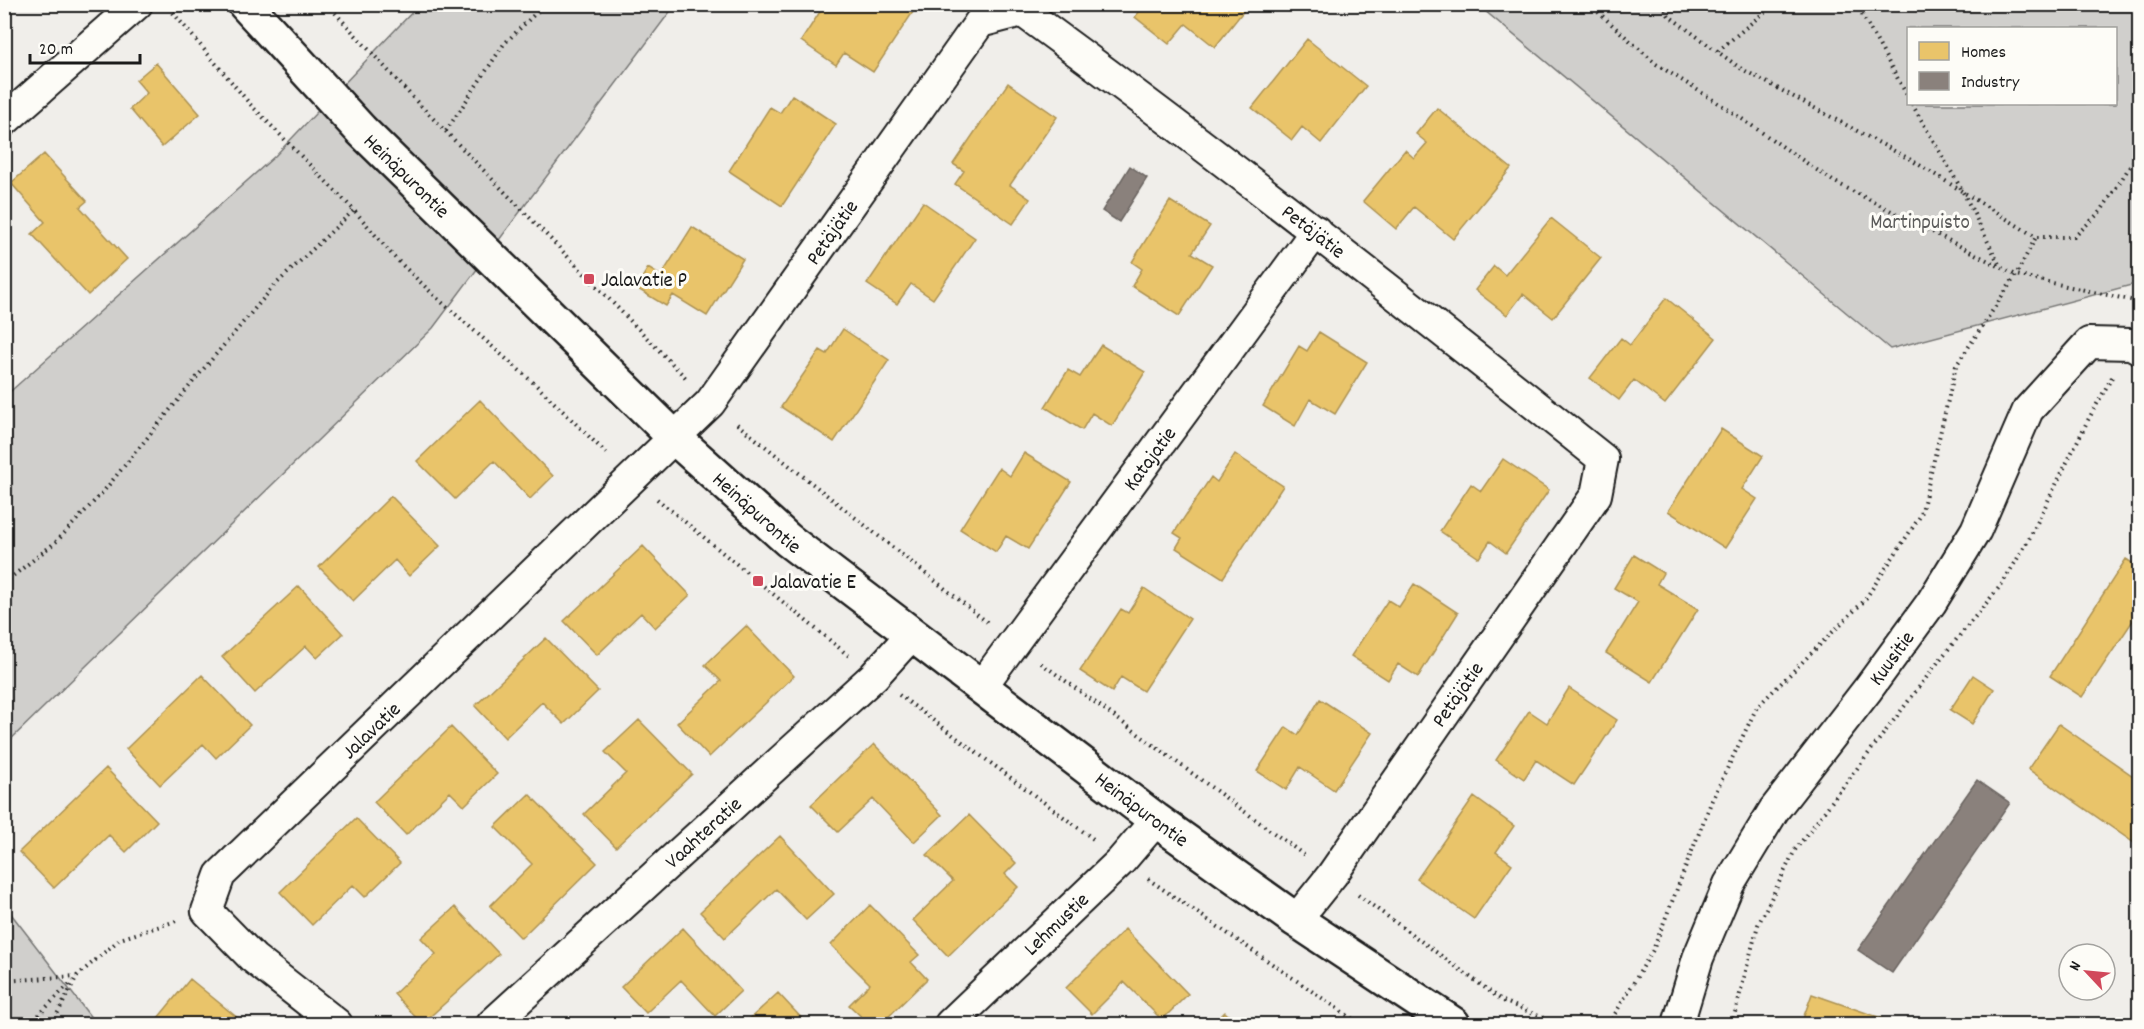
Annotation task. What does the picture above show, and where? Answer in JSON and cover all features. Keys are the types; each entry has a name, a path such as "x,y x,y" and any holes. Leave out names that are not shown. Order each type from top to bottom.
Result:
{"street":[{"path":"4,122 137,4"},
{"name":"Heinäpurontie","path":"245,4 361,130 675,438 788,540 1156,820 1446,1023"},
{"name":"Petäjätie","path":"675,438 710,403 980,22 1022,11 1138,95 1316,231 1603,459 1596,495 1332,875 1296,920"},
{"name":"Katajatie","path":"981,687 1316,231"},
{"name":"Kuusitie","path":"1678,1024 1698,957 1729,884 1774,810 1931,603 1976,530 2028,410 2089,343 2135,346"},
{"name":"Jalavatie","path":"207,911 220,875 675,438"},
{"name":"Vaahteratie","path":"492,1024 874,676 910,635"},
{"name":"Lehmustie","path":"950,1024 1121,861 1156,820"},
{"path":"207,911 253,958 337,1024"}],"path":[{"path":"327,4 446,131 710,403 1013,643 1503,1001 1558,1024"},
{"path":"446,131 504,44 545,4"},
{"path":"1589,4 1656,64 1726,108 1833,181 2016,275 2135,301"},
{"path":"1662,4 1669,16 1740,68 1913,161 2036,237 2074,237 2101,210 2139,150"},
{"path":"1718,51 1774,4"},
{"path":"1856,4 1907,95"},
{"path":"2130,4 2139,22"},
{"path":"1913,105 1963,192 2000,267"},
{"path":"4,583 57,540 103,492 274,286 354,210"},
{"path":"1609,1024 1653,950 1712,800 1757,707 1864,602 1921,515 1956,366 2016,275 2036,237"},
{"path":"1732,1024 1758,925 1795,850 1942,657 2002,584 2028,541 2087,422 2135,346 2135,301 2139,283"},
{"path":"30,1024 77,976 120,939 207,911"},
{"path":"4,981 77,976"},
{"path":"52,1024 77,976"}],"green space":[{"path":"419,5 675,5 433,328 5,745 4,397 275,156"},
{"name":"Martinpuisto","path":"1478,5 2139,5 2139,283 1890,349"},
{"path":"5,906 96,1024 5,1024"}],"building: Homes":[{"path":"825,4 908,4 915,9 873,72 844,53 836,65 801,41"},
{"path":"1145,4 1249,4 1215,47 1186,24 1169,44 1135,17"},
{"path":"1307,39 1366,86 1321,143 1302,127 1292,140 1252,108"},
{"path":"156,63 200,114 162,147 130,109 147,93 136,80"},
{"path":"1008,83 1057,117 1010,185 1030,199 1013,224 955,184 964,171 953,164"},
{"path":"792,95 836,124 782,206 729,171 770,107 780,113"},
{"path":"1437,108 1511,168 1453,239 1414,207 1396,229 1363,201 1405,150 1414,158 1427,143 1416,134"},
{"path":"44,154 87,201 80,207 127,259 88,295 32,234 45,222 11,183"},
{"path":"1170,201 1210,226 1192,253 1212,265 1179,316 1132,286 1142,269 1132,262"},
{"path":"923,202 975,238 933,299 911,284 897,304 867,284"},
{"path":"1551,218 1601,258 1553,318 1523,294 1507,315 1475,290 1494,266 1505,275"},
{"path":"692,227 743,259 707,316 673,295 666,306 636,288 648,268 661,276"},
{"path":"1666,298 1716,338 1665,404 1634,380 1619,400 1590,378 1621,338 1630,345"},
{"path":"843,329 889,360 834,442 781,407 820,350 827,354"},
{"path":"1319,332 1367,362 1335,414 1310,399 1295,426 1263,406 1299,346 1307,351"},
{"path":"1101,345 1145,372 1112,426 1092,413 1082,430 1045,407 1068,370 1080,377"},
{"path":"480,400 553,476 530,499 494,461 455,499 417,461"},
{"path":"1721,429 1763,456 1742,489 1757,499 1725,548 1668,511"},
{"path":"1024,453 1071,482 1028,549 1006,536 996,552 960,529 999,468 1010,476"},
{"path":"1235,454 1283,486 1223,578 1176,548 1182,538 1174,533 1211,477 1217,482"},
{"path":"1503,459 1549,490 1506,553 1490,541 1479,558 1440,531 1471,484 1481,491"},
{"path":"391,496 440,546 409,576 395,560 353,601 319,567"},
{"path":"643,546 690,595 655,628 641,613 597,655 564,621"},
{"path":"1634,555 1663,573 1657,584 1698,609 1652,682 1606,653 1638,602 1614,588"},
{"path":"2126,559 2140,568 2140,610 2082,697 2050,676"},
{"path":"1414,584 1458,613 1418,677 1398,664 1388,680 1351,656 1388,600 1399,607"},
{"path":"299,586 343,634 317,658 306,646 255,693 222,657"},
{"path":"1144,588 1190,619 1143,691 1121,677 1112,692 1080,671 1121,609 1128,613"},
{"path":"746,626 794,676 709,757 677,723 721,681 705,665"},
{"path":"546,638 598,691 564,724 542,702 505,738 475,706"},
{"path":"202,675 250,725 216,758 203,744 160,785 126,749"},
{"path":"1973,675 1994,689 1972,724 1950,710"},
{"path":"1569,688 1617,720 1574,785 1536,760 1524,779 1496,760 1529,711 1547,723"},
{"path":"1320,699 1372,733 1334,790 1300,767 1286,790 1257,771 1286,727 1298,735"},
{"path":"639,720 692,774 616,847 584,814 626,773 605,752"},
{"path":"2059,724 2140,781 2140,847 2028,769"},
{"path":"451,727 497,774 464,806 450,792 406,835 374,802"},
{"path":"874,744 942,815 914,842 873,799 838,832 811,805"},
{"path":"106,768 157,821 126,852 109,835 54,888 19,852"},
{"path":"529,794 597,863 521,938 490,906 532,864 495,827"},
{"path":"1474,797 1514,826 1496,852 1512,864 1474,919 1417,879"},
{"path":"969,815 1016,863 1005,874 1018,887 948,956 913,920 953,881 927,855"},
{"path":"356,818 400,863 365,897 353,885 312,925 280,892"},
{"path":"780,836 834,894 806,920 776,889 725,938 700,912"},
{"path":"870,905 919,955 911,962 927,979 881,1024 869,1024 849,1005 870,984 831,945"},
{"path":"455,907 499,954 422,1024 394,994 436,954 421,938"},
{"path":"683,928 741,991 715,1016 681,980 646,1013 621,987"},
{"path":"1125,929 1188,994 1162,1020 1124,982 1092,1014 1066,988"},
{"path":"190,979 245,1024 153,1024"},
{"path":"778,993 807,1024 744,1024"},
{"path":"1812,994 1898,1024 1801,1024"},
{"path":"1225,1012 1237,1024 1212,1024"}],"building: Industry":[{"path":"1130,166 1147,178 1119,222 1102,211"},
{"path":"1977,780 2010,803 1892,973 1858,950"}],"place":[{"name":"Jalavatie P","path":"589,279"},
{"name":"Jalavatie E","path":"758,581"}]}
